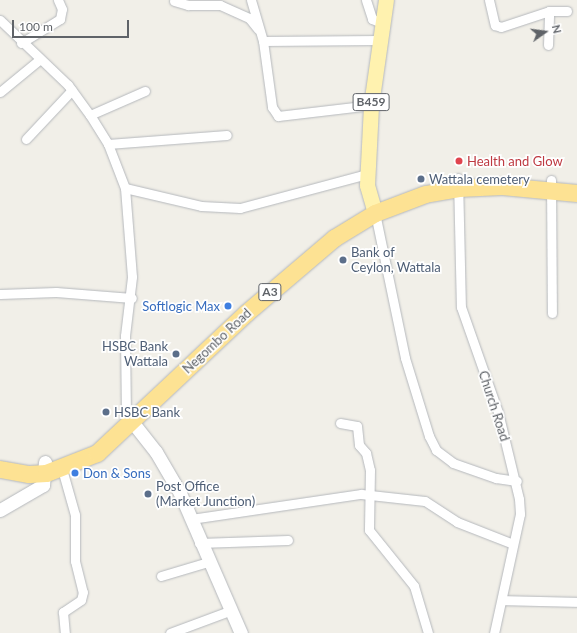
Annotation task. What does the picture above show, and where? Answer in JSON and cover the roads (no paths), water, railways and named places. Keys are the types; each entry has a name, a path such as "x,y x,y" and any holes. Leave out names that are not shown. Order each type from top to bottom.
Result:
{"highway":[{"name":"Negombo Road","path":"0,469 29,474 97,453 130,418 246,313 334,238 373,209 458,183 502,186 577,183"},
{"name":"Negombo Road","path":"551,185 577,193"},
{"name":"Negombo Road","path":"0,458 51,468"}],"main road":[{"name":"B459","path":"373,209 367,174 371,105 379,40 386,0"}],"street":[{"path":"21,43 60,19 62,10 58,0"},
{"path":"251,0 263,41 270,101 278,116 371,105"},
{"path":"366,0 372,19 382,23"},
{"path":"489,0 495,25 501,27 549,11 567,11"},
{"path":"174,1 188,5 220,5 249,18 260,31"},
{"path":"548,45 549,11"},
{"path":"1,25 72,90 108,144 125,188 132,298 125,336 130,418 156,452 191,519 208,562 232,610 241,633"},
{"path":"263,41 379,40"},
{"path":"0,92 39,60"},
{"path":"26,139 72,90"},
{"path":"90,115 145,91"},
{"path":"108,144 226,135"},
{"path":"125,188 201,206 240,208 367,174"},
{"name":"Church Road","path":"458,183 461,307 498,412 517,481 520,514 494,633"},
{"path":"551,185 552,313"},
{"path":"373,209 405,358 429,436 436,450 453,462 496,478 517,481"},
{"path":"0,294 56,292 132,298"},
{"path":"340,423 357,426 359,445 366,453 370,470 369,530 414,586 428,633"},
{"path":"0,510 39,488 51,468"},
{"path":"51,468 75,515 75,560 83,592 81,600 63,612 65,633"},
{"path":"191,519 273,509 345,494 370,495 425,501 457,522 513,544"},
{"path":"200,543 288,540"},
{"path":"161,576 208,562"},
{"path":"502,600 577,602"},
{"path":"170,633 232,610"}],"place":[{"name":"Health and Glow","path":"459,161"},
{"name":"Wattala cemetery","path":"421,179"},
{"name":"Bank of Ceylon, Wattala","path":"343,260"},
{"name":"Softlogic Max","path":"228,306"},
{"name":"HSBC Bank Wattala","path":"176,354"},
{"name":"HSBC Bank","path":"106,412"},
{"name":"Don & Sons","path":"75,473"},
{"name":"Post Office (Market Junction)","path":"148,494"}]}
